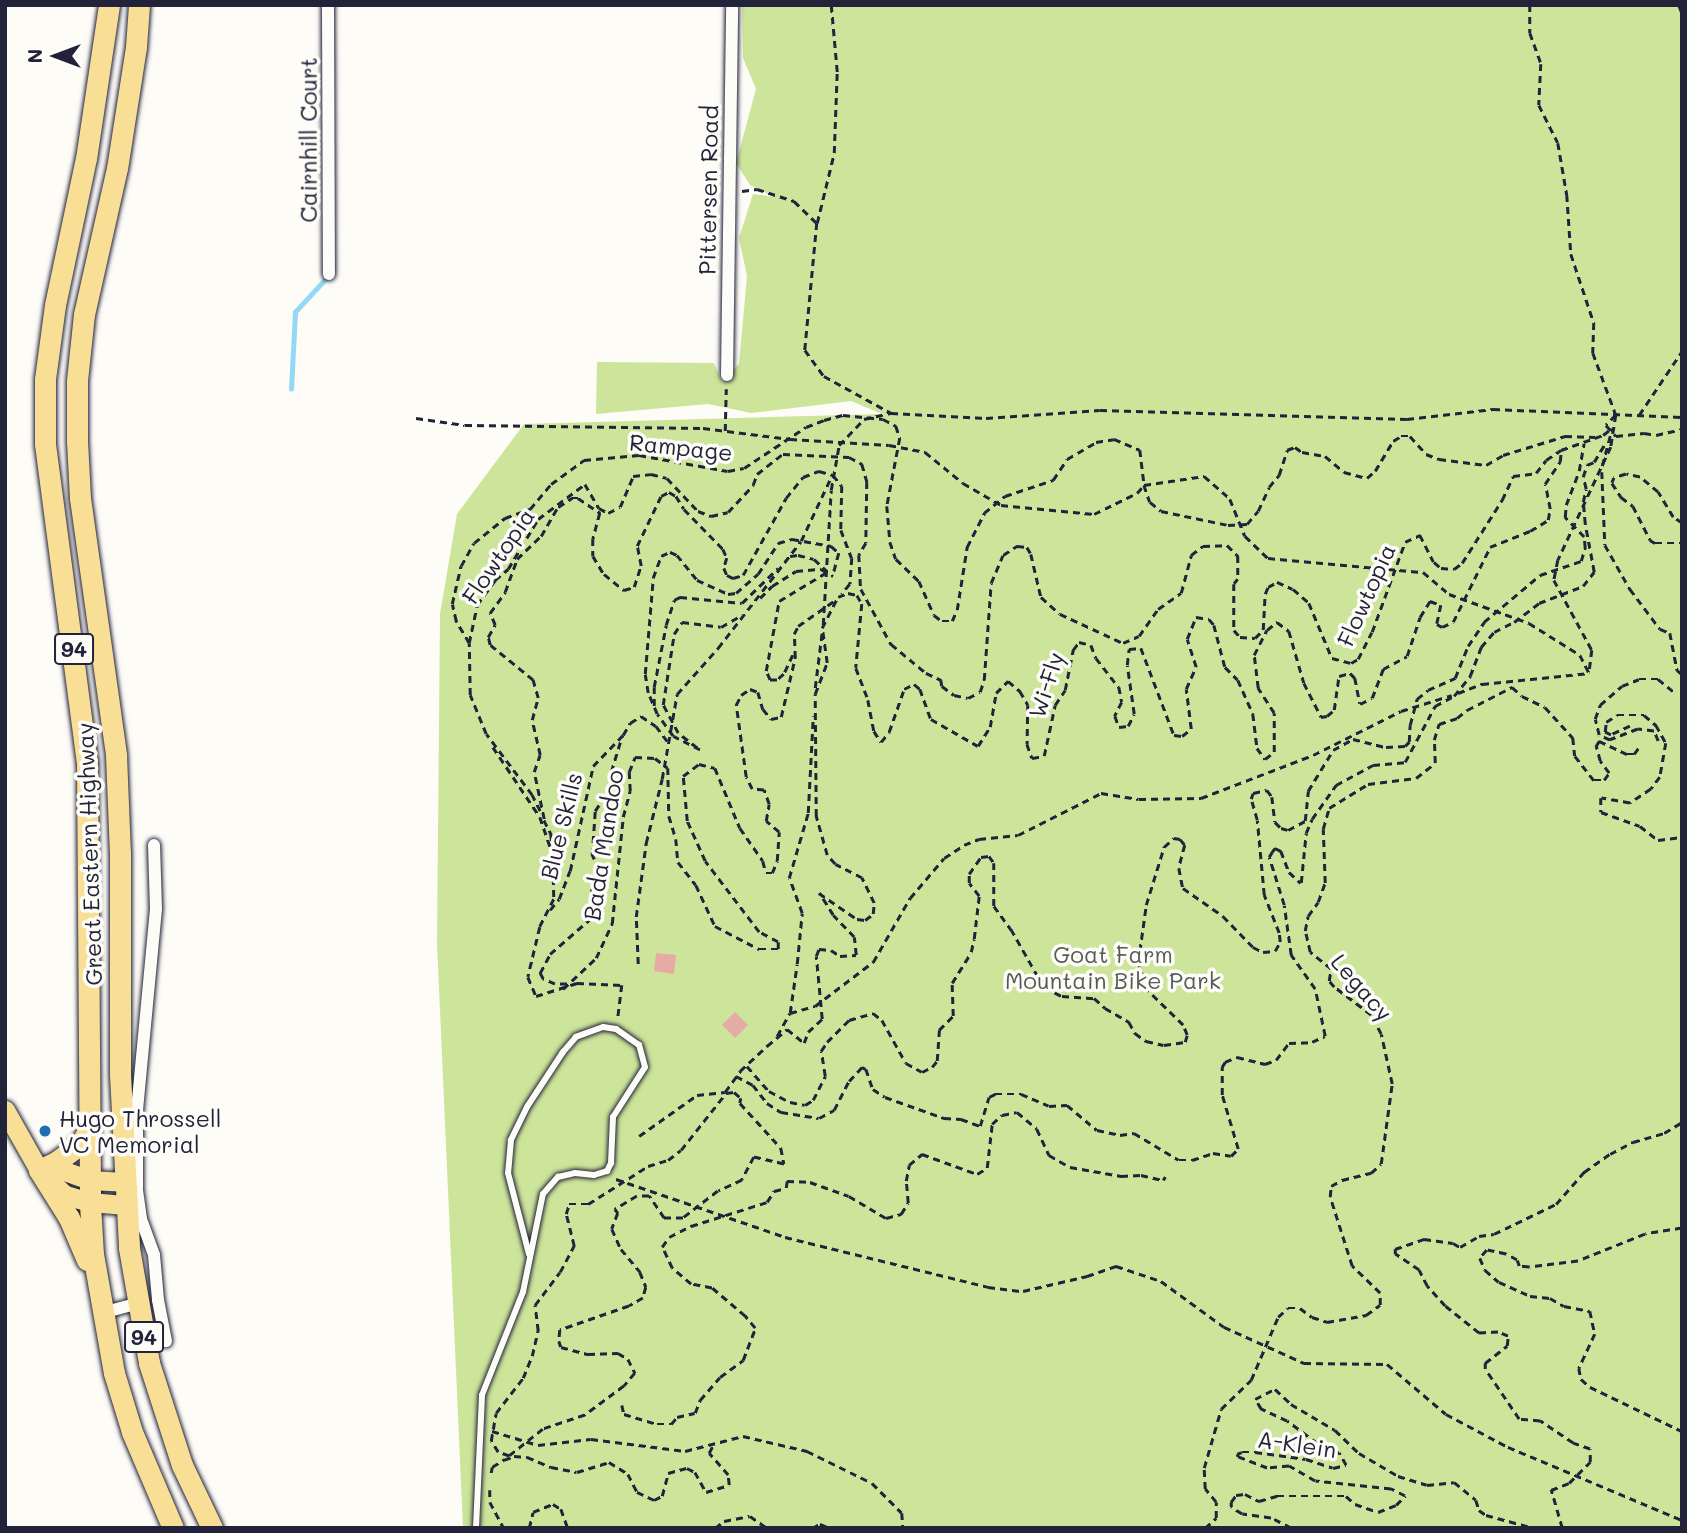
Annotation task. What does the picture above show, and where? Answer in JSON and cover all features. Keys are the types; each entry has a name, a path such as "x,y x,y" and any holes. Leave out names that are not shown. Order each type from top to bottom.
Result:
{"highway":[{"name":"Great Eastern Highway","path":"109,5 106,44 86,159 55,305 45,379 45,444 51,506 74,649 87,761 89,1202 101,1304 114,1373 132,1432 173,1528"},
{"name":"Great Eastern Highway","path":"139,5 136,47 117,168 84,314 77,393 80,498 116,755 120,853 120,1074 126,1205 148,1301 149,1363 182,1465 212,1528"},
{"path":"89,1128 81,1144 56,1163 40,1170 81,1241 101,1304"}],"main road":[{"path":"5,1110 40,1170 65,1195 89,1202 126,1205"},
{"path":"40,1170 59,1169 89,1180 125,1182"}],"street":[{"name":"Cairnhill Court","path":"328,5 329,274"},
{"name":"Pittersen Road","path":"727,375 732,5"},
{"path":"155,845 156,909 138,1109 138,1190 141,1219 155,1255 148,1301 166,1341"},
{"path":"101,1304 148,1301"}],"lane":[{"path":"476,1528 482,1395 523,1292 543,1194 558,1177 575,1173 594,1175 607,1171 611,1163 613,1117 645,1066 639,1045 616,1029 589,1030 576,1037 562,1052 527,1107 511,1140 508,1173 529,1254"}],"path":[{"path":"831,5 838,72 834,153 817,223 806,350 824,376 891,413"},
{"path":"1530,5 1530,33 1541,64 1539,105 1558,143 1567,195 1571,254 1594,323 1593,353 1616,415 1601,470 1554,580 1592,650 1589,673"},
{"path":"1679,5 1682,13"},
{"path":"729,193 757,189 794,201 817,223"},
{"path":"1639,415 1682,351"},
{"path":"725,431 727,375"},
{"path":"767,1046 790,1013 802,912 789,878 808,813 813,713 827,572 833,473 839,444 864,419 891,413 986,418 1100,410 1407,419 1493,409 1682,417"},
{"name":"Rampage","path":"469,643 456,621 452,604 461,566 474,543 505,518 530,509 551,484 584,460 639,455 728,471 744,468 824,420 843,415 872,417"},
{"path":"1616,415 1606,425 1611,431 1656,435 1682,429"},
{"path":"872,417 895,426 900,438 887,506 890,542 896,559 919,581 934,615 942,621 952,621 957,610 967,547 975,527 1005,496 1053,480 1067,460 1096,442 1114,439 1140,450 1144,485 1150,502 1161,511 1228,525 1247,524 1258,511 1269,487 1279,475 1287,450 1294,447 1302,452 1325,456 1344,472 1367,478 1376,471 1393,441 1401,436 1410,436 1426,454 1439,460 1486,465 1503,455 1565,436 1598,437"},
{"path":"415,418 465,425 725,431 898,447 925,452 963,483 997,503 1094,514 1137,493 1144,485 1204,476 1230,499 1245,536 1268,558 1423,572 1449,594 1518,619 1580,655 1589,673"},
{"path":"736,1076 753,1086 766,1103 781,1112 819,1118 834,1110 849,1081 862,1067 866,1069 873,1089 885,1097 944,1118 961,1119 980,1126 989,1097 995,1094 1021,1094 1049,1106 1067,1105 1097,1130 1120,1135 1134,1133 1179,1160 1192,1160 1213,1153 1231,1156 1238,1149 1222,1095 1222,1067 1225,1062 1237,1057 1265,1064 1276,1060 1289,1043 1312,1042 1325,1036 1315,989 1290,952 1286,915 1269,857 1275,848 1281,851 1289,872 1301,883 1306,833 1312,819 1336,785 1373,765 1405,762 1435,706 1454,696 1470,676 1496,630 1518,619 1539,603 1583,586 1594,572 1584,509 1585,470 1605,444 1611,431"},
{"name":"Flowtopia","path":"553,854 540,817 486,734 470,695 469,643 477,605 495,580 508,569 538,519 569,498 579,486 585,484 599,508 608,513 620,507 633,476 651,474 667,478 698,510 711,516 728,512 753,485 757,474 783,454 849,457 862,464 867,482 866,543 859,555 862,589 885,634 904,656 941,680 942,686 954,695 968,698 980,692 984,680 991,583 1003,555 1017,546 1027,547 1031,554 1041,597 1060,614 1123,643 1139,636 1158,609 1181,593 1191,555 1203,546 1227,545 1238,556 1234,630 1240,637 1255,638 1262,630 1265,594 1268,587 1278,582 1293,589 1309,603 1332,658 1342,663 1359,659 1405,542 1420,535 1434,562 1441,568 1454,569 1462,563 1502,499 1513,475 1536,473 1546,460 1562,450 1611,431"},
{"path":"747,1066 769,1091 790,1102 805,1105 813,1100 825,1076 821,1051 827,1042 849,1020 873,1013 882,1020 906,1063 922,1072 932,1067 936,1061 939,1030 953,1016 952,983 971,952 979,896 969,883 969,874 981,857 989,856 994,863 994,906 1011,929 1044,987 1062,996 1094,998 1129,1022 1135,1033 1146,1041 1164,1045 1185,1042 1188,1035 1183,1025 1147,990 1138,963 1149,889 1164,847 1174,838 1180,839 1185,845 1180,868 1183,888 1223,916 1253,947 1263,952 1275,951 1280,942 1279,933 1264,895 1257,820 1251,799 1253,793 1267,790 1272,797 1275,822 1281,828 1288,830 1298,826 1305,821 1308,791 1333,750 1353,739 1386,747 1405,746 1409,742 1415,706 1428,690 1455,678 1474,635 1496,611 1540,575 1581,561 1586,548 1584,537 1565,517 1584,443"},
{"path":"1605,444 1601,470 1605,545 1630,589 1660,629 1670,633 1677,670 1682,676"},
{"name":"Wi-Fly","path":"837,599 848,593 857,596 862,604 856,668 868,699 874,731 881,741 889,732 904,689 914,684 920,689 931,719 978,746 990,727 996,693 1008,681 1028,705 1027,744 1032,758 1044,756 1055,705 1065,690 1073,650 1079,642 1091,645 1096,658 1119,687 1122,702 1115,716 1119,727 1128,726 1133,714 1127,665 1129,649 1141,648 1174,735 1182,736 1191,729 1186,689 1196,667 1187,639 1196,617 1209,619 1214,625 1225,667 1238,680 1253,714 1257,748 1265,759 1274,752 1274,713 1258,688 1254,655 1267,630 1278,622 1289,631 1292,648 1312,703 1321,717 1334,710 1339,676 1350,673 1355,678 1360,704 1372,698 1384,669 1407,656 1420,617 1430,601 1441,605 1437,624 1442,627 1453,622 1490,547 1530,531 1548,520 1550,509 1545,484 1560,462 1562,450"},
{"path":"544,819 534,772 540,755 532,720 537,698 533,680 490,645 488,638 495,625 490,613 505,592 517,559 541,536 558,507 572,498 578,498 600,513 593,539 593,556 604,574 624,590 635,587 641,566 637,546 661,496 668,492 676,496 684,509 723,549 727,558 724,568 727,575 733,578 743,575 786,498 803,477 819,471 833,473"},
{"path":"638,964 636,917 646,843 677,694 801,541 833,473"},
{"name":"Bada Mandoo","path":"563,989 596,958 612,924 623,817 630,791 629,772 635,757 655,758 667,768 668,816 676,839 677,859 685,874 696,885 715,926 759,949 778,949 778,942 759,932 705,861 687,821 681,786 683,776 699,764 715,768 740,828 763,861 766,873 772,873 777,862 779,832 766,821 769,804 764,790 752,789 746,777 736,705 741,695 750,689 758,692 763,709 771,719 781,717 794,652 794,634 798,626 837,599 850,584 852,565 841,530 842,486 833,473"},
{"path":"1682,523 1673,517 1658,492 1640,477 1626,474 1614,478 1612,483 1621,497 1633,506 1650,540 1655,543 1682,543"},
{"path":"792,539 831,545 839,553 833,576 821,569 788,574 746,612 721,627 682,622 674,634 663,705 678,733 700,750 673,737 657,715 648,693 645,674 653,578 661,556 670,552 677,555 697,580 728,594 736,593 758,574 778,543 792,539"},
{"path":"657,715 654,687 666,625 674,600 680,597 742,603 789,557 798,555 814,559 833,576"},
{"path":"794,652 784,674 777,680 770,680 765,671 779,601 827,572"},
{"path":"815,694 827,663 822,628 837,599"},
{"path":"790,1013 815,1006 873,962 910,898 944,858 964,845 979,839 1018,835 1101,793 1139,799 1201,798 1313,755 1415,706 1482,684 1589,673"},
{"path":"1658,741 1654,732 1637,729 1610,740 1599,734 1595,726 1600,705 1622,686 1639,679 1658,679 1674,692"},
{"name":"Legacy","path":"1205,1528 1216,1518 1216,1502 1205,1489 1205,1468 1221,1409 1251,1380 1278,1317 1288,1308 1300,1308 1312,1317 1327,1322 1366,1315 1380,1306 1380,1293 1352,1266 1330,1198 1331,1186 1342,1180 1371,1173 1381,1164 1392,1084 1381,1034 1371,1016 1329,981 1331,970 1310,952 1305,931 1308,916 1318,902 1325,883 1323,829 1329,808 1368,784 1416,778 1435,763 1434,740 1439,724 1457,718 1466,710 1512,687 1522,696 1545,707 1573,738 1575,756 1594,780 1604,780 1609,773 1600,761 1596,746 1599,741 1627,754 1634,754 1639,747"},
{"path":"639,1136 697,1095 725,1092 736,1076 787,1029 804,1043 808,1032 822,1019 816,956 819,949 831,950 840,956 856,955 854,937 833,915 819,893 857,919 865,920 873,914 874,903 862,878 835,864 827,855 816,816 818,803 813,786 817,769 813,744 817,726 813,713"},
{"path":"1630,726 1611,735 1605,732 1606,722 1617,715 1644,715 1656,725 1666,743 1660,777 1651,789 1630,803 1601,798 1601,812 1640,826 1658,840 1682,837"},
{"name":"Blue Skills","path":"545,916 559,899 570,871 593,766 622,736 633,720 646,716 668,743"},
{"name":"Flowtopia","path":"486,734 532,794 551,834 554,899 545,916 528,976 536,996 578,983 622,985 616,1029"},
{"path":"569,984 555,984 543,979 540,973 550,954 589,920 592,885 599,870 592,855 596,826 594,811 610,788 611,772 622,736"},
{"path":"490,1476 492,1467 506,1457 543,1429 586,1415 624,1386 635,1373 628,1359 618,1353 588,1354 562,1347 559,1341 560,1330 629,1306 643,1298 646,1287 640,1272 621,1249 612,1229 618,1213 615,1209 637,1196 649,1196 664,1218 683,1218 718,1191 742,1180 754,1157 784,1164 781,1148 740,1103 736,1093 726,1093 681,1150 668,1160 648,1166 588,1204 569,1205 566,1214 574,1246 556,1278 535,1306 538,1331 523,1378 496,1413 491,1441 498,1452 506,1457 527,1457 551,1467 578,1472 609,1462 628,1474 636,1493 654,1500 662,1496 668,1473 687,1468 695,1472 706,1492 729,1485 728,1475 709,1453 714,1443"},
{"path":"622,1405 624,1414 657,1424 671,1424 677,1417 695,1413 700,1400 720,1377 743,1360 755,1328 712,1288 691,1284 672,1268 662,1247 669,1237 691,1226 766,1202 774,1191 786,1188 787,1181 810,1182 849,1196 887,1218 901,1214 908,1203 906,1181 909,1165 922,1154 977,1174 987,1168 992,1124 1002,1115 1017,1112 1037,1129 1049,1155 1070,1167 1121,1176 1141,1175 1163,1180 1164,1177"},
{"path":"1562,1528 1551,1490 1569,1483 1590,1462 1590,1449 1573,1443 1539,1421 1519,1419 1485,1369 1485,1363 1507,1346 1508,1336 1498,1332 1479,1333 1445,1306 1427,1286 1419,1270 1395,1254 1395,1249 1424,1239 1453,1242 1460,1247 1479,1236 1494,1234 1556,1204 1584,1172 1610,1154 1633,1142 1664,1133 1682,1122"},
{"path":"607,1171 616,1179 785,1237 988,1287 1023,1291 1087,1276 1115,1266 1161,1282 1224,1327 1304,1363 1387,1364 1446,1414 1508,1447 1682,1520"},
{"path":"1682,1228 1645,1234 1578,1261 1519,1266 1517,1260 1506,1254 1487,1250 1480,1258 1485,1270 1499,1282 1530,1296 1550,1298 1564,1306 1590,1311 1595,1334 1579,1368 1581,1379 1590,1387 1682,1431"},
{"name":"A-Klein","path":"1291,1528 1271,1518 1242,1514 1231,1507 1231,1502 1237,1495 1245,1494 1259,1501 1277,1496 1346,1496 1355,1504 1378,1512 1396,1506 1405,1496 1391,1489 1315,1481 1289,1466 1267,1468 1238,1457 1237,1454 1242,1452 1255,1452 1306,1460 1333,1468 1346,1465 1339,1453 1327,1451 1287,1421 1261,1409 1255,1399 1275,1389 1291,1405 1335,1430 1360,1453 1398,1476 1427,1485 1454,1482 1476,1500 1479,1510 1486,1515 1534,1528"},
{"path":"492,1431 538,1444 591,1438 685,1451 743,1436 807,1451 872,1483 902,1513 903,1528"},
{"path":"490,1489 490,1502 503,1528"},
{"path":"529,1528 533,1512 553,1504 561,1508 568,1528"},
{"path":"715,1528 724,1521 750,1516 766,1528"},
{"path":"812,1528 820,1524 830,1528"}],"green space":[{"name":"Goat Farm Mountain Bike Park","path":"742,5 1682,5 1682,1528 463,1528 437,943 440,614 457,514 524,424 882,414 851,401 751,413 708,404 596,414 597,362 714,363 722,382 739,364 747,276 739,238 753,194 774,197 750,185 736,163 756,89 743,58"}],"building":[{"path":"656,953 676,955 674,974 654,971"},
{"path":"735,1012 748,1025 735,1038 722,1025"}],"waterway":[{"path":"291,389 295,312 329,275"}],"place":[{"name":"Hugo Throssell VC Memorial","path":"45,1131"}]}
